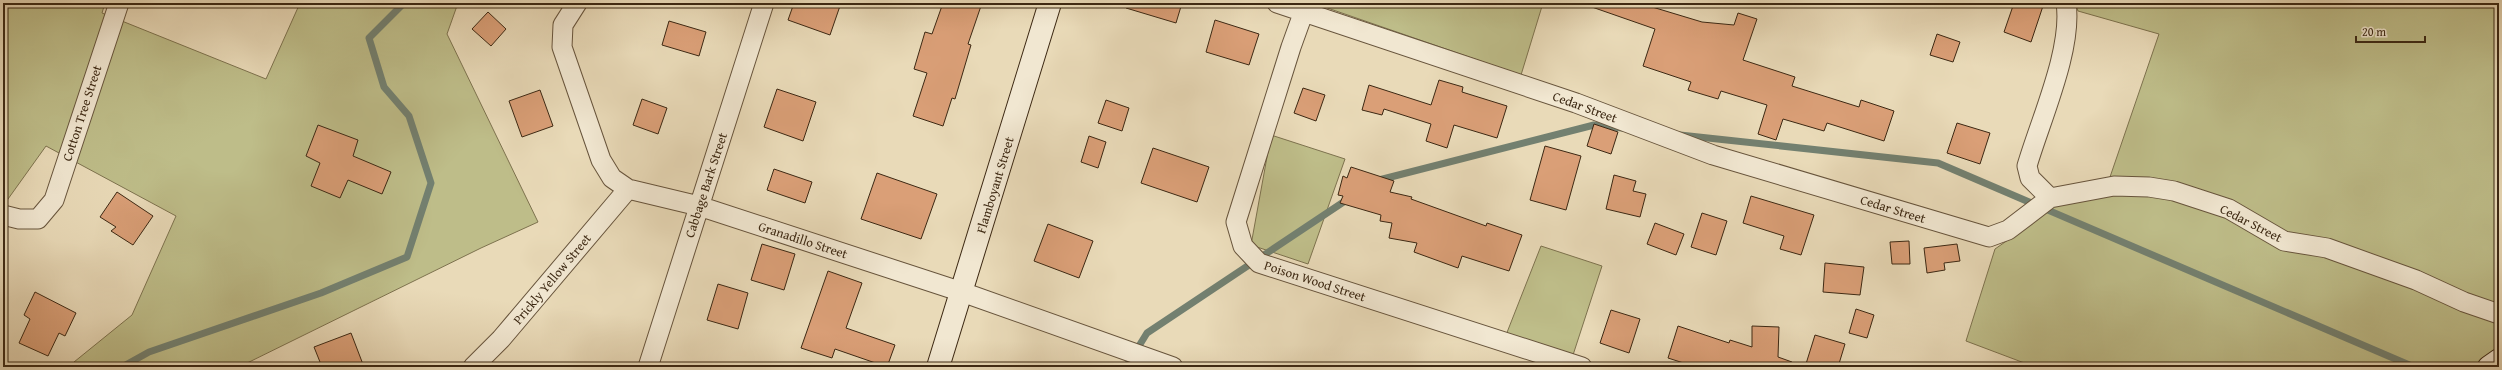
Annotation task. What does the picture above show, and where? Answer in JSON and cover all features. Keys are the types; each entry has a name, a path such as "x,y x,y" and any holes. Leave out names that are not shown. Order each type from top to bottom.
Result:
{"street":[{"name":"Cotton Tree Street","path":"3,216 38,219 54,200 119,3"},
{"name":"Granadillo Street","path":"577,3 562,25 562,47 601,160 612,178 628,189 699,206 962,292 1173,367"},
{"name":"Cabbage Bark Street","path":"648,367 764,3"},
{"name":"Flamboyant Street","path":"938,367 1050,3"},
{"name":"Cedar Street","path":"1277,3 1576,103 1713,155 1989,238 2008,230 2050,198 2072,193 2131,185 2174,191 2229,210 2284,241 2327,248 2416,280 2498,316"},
{"path":"2050,198 2030,178 2027,166 2061,58 2068,18 2066,3"},
{"name":"Poison Wood Street","path":"1304,11 1291,47 1236,222 1243,246 1259,263 1577,366"},
{"name":"Prickly Yellow Street","path":"473,367 501,339 628,189"}],"shaded area":[{"path":"3,3 105,3 102,13 266,79 300,3 458,3 447,34 538,222 481,248 239,367 71,367 74,362 132,315 176,216 46,146 3,206"},
{"path":"1313,3 1543,3 1521,75"},
{"path":"2075,3 2499,3 2499,309 2293,239 2150,180 2110,177 2159,34 2078,11"},
{"path":"1271,135 1345,159 1308,264 1251,245"},
{"path":"2150,193 2240,221 2306,249 2499,320 2499,351 2482,367 2035,367 1966,341 1995,249 2018,233 2045,208 2087,195"},
{"path":"1541,246 1602,266 1573,355 1506,335"}],"building":[{"path":"794,3 841,3 830,35 788,20"},
{"path":"943,3 982,3 968,44 971,45 955,99 952,98 943,126 913,116 927,73 914,69 925,32 932,34"},
{"path":"1127,3 1182,3 1176,23 1126,8"},
{"path":"1589,3 1639,3 1702,22 1734,25 1738,13 1757,19 1743,60 1795,77 1792,86 1859,107 1861,100 1894,111 1884,141 1827,123 1824,131 1783,119 1776,140 1758,134 1767,105 1721,91 1718,99 1688,90 1691,82 1643,66 1655,29 1589,6"},
{"path":"2014,3 2044,3 2031,42 2004,32"},
{"path":"488,12 506,29 491,46 472,29"},
{"path":"1215,20 1259,34 1249,65 1206,52"},
{"path":"669,21 706,32 699,56 662,45"},
{"path":"1937,34 1960,42 1953,62 1930,55"},
{"path":"1439,80 1463,87 1462,92 1507,106 1497,138 1454,125 1447,148 1426,141 1431,124 1384,109 1382,115 1362,110 1369,85 1431,105"},
{"path":"1303,88 1325,95 1316,121 1294,113"},
{"path":"777,89 816,102 803,141 764,127"},
{"path":"540,90 553,126 522,137 509,101"},
{"path":"642,99 667,108 658,134 633,125"},
{"path":"1106,100 1129,108 1122,131 1098,123"},
{"path":"1957,123 1990,133 1980,164 1947,153"},
{"path":"1594,124 1618,132 1611,154 1587,146"},
{"path":"318,125 358,140 353,156 391,172 382,194 348,180 340,198 311,186 320,163 306,156"},
{"path":"1089,136 1106,142 1098,168 1081,162"},
{"path":"1545,146 1581,156 1566,210 1530,200"},
{"path":"1153,148 1209,167 1197,202 1141,183"},
{"path":"1351,167 1394,181 1390,192 1412,197 1411,199 1486,226 1487,223 1522,235 1509,271 1462,256 1458,268 1414,252 1417,243 1389,238 1392,223 1380,221 1381,215 1340,203 1343,196 1338,195 1343,176 1347,178"},
{"path":"774,169 812,182 805,203 767,190"},
{"path":"877,173 937,194 921,239 861,219"},
{"path":"1614,175 1636,181 1633,191 1646,194 1640,217 1606,209"},
{"path":"117,192 153,216 133,245 111,231 116,227 100,217"},
{"path":"1751,196 1814,215 1801,255 1780,249 1784,236 1743,223"},
{"path":"1702,213 1727,221 1716,255 1691,247"},
{"path":"1655,223 1684,234 1676,255 1647,244"},
{"path":"1048,224 1093,241 1079,278 1034,261"},
{"path":"1909,241 1910,264 1892,264 1890,242"},
{"path":"762,244 795,254 784,290 751,280"},
{"path":"1957,244 1960,261 1944,263 1945,270 1927,273 1924,248"},
{"path":"1825,263 1864,267 1860,295 1823,292"},
{"path":"828,271 862,283 846,328 895,345 887,367 835,349 832,358 801,348"},
{"path":"718,284 748,293 738,329 707,320"},
{"path":"35,292 76,313 65,336 59,333 48,356 19,343 30,319 24,315"},
{"path":"1856,309 1874,315 1867,338 1849,333"},
{"path":"1611,310 1640,319 1629,353 1600,343"},
{"path":"1678,326 1729,343 1730,340 1752,347 1752,326 1779,327 1778,357 1792,362 1792,366 1747,364 1746,367 1696,367 1668,358"},
{"path":"351,333 364,367 322,367 314,347"},
{"path":"1815,335 1845,344 1838,367 1805,367"}],"waterway":[{"path":"122,367 149,352 321,293 407,257 431,183 409,116 384,87 369,38 404,3"},
{"path":"1375,181 1594,125 1622,128"},
{"path":"1680,135 1938,163 2414,367"},
{"path":"1126,367 1147,333 1348,199"}]}
